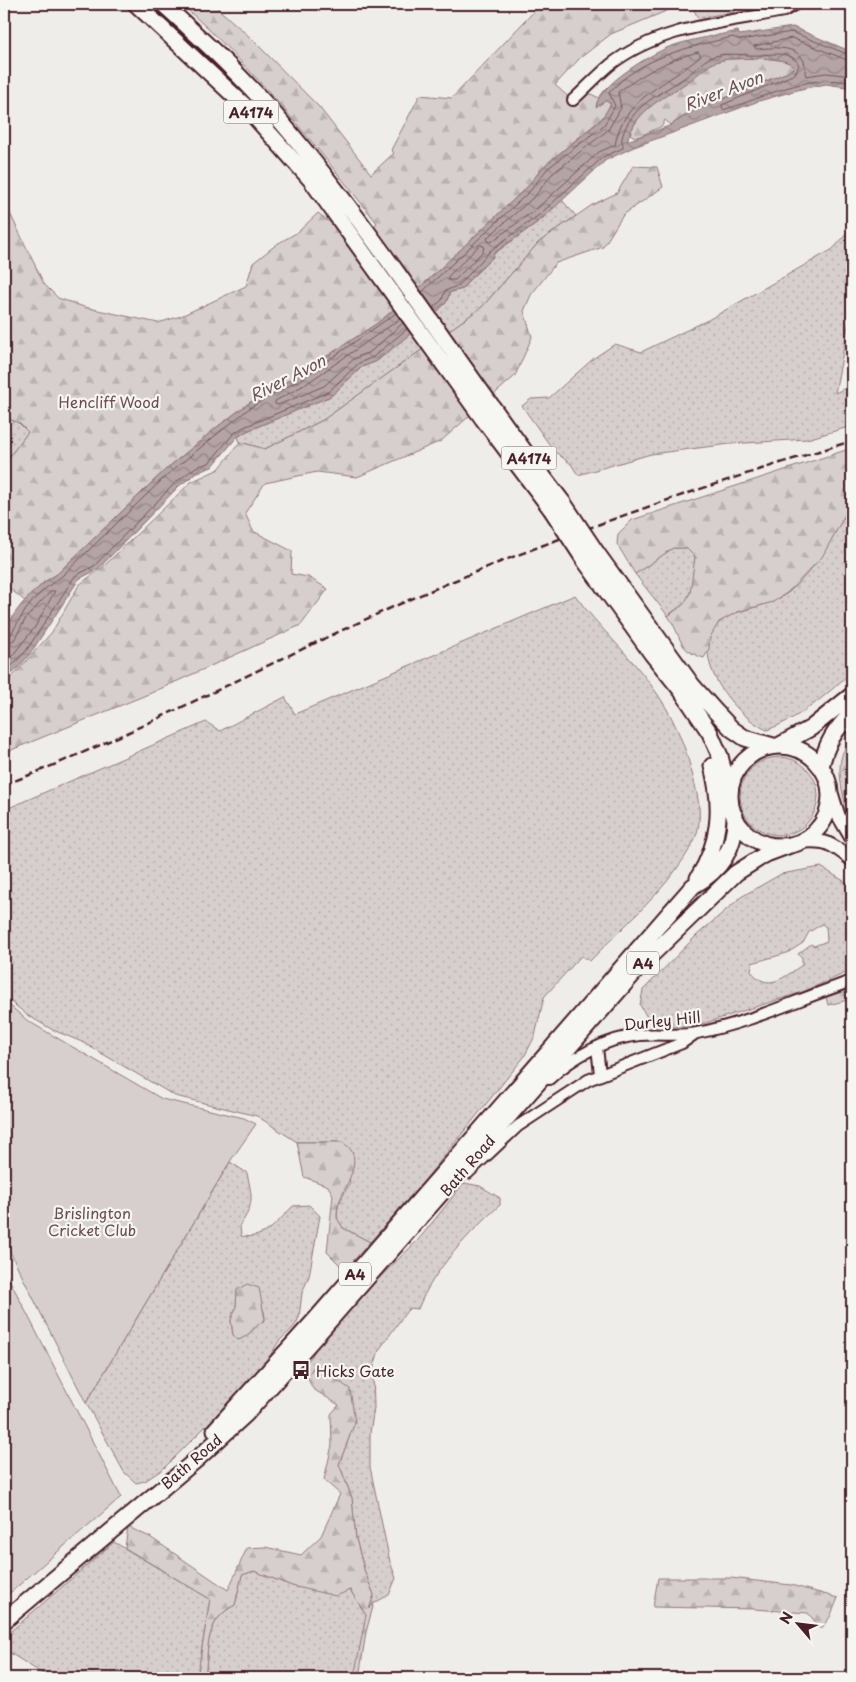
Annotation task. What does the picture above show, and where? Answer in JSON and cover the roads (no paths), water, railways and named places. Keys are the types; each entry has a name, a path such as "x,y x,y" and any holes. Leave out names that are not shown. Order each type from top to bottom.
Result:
{"highway":[{"name":"A4174","path":"136,4 246,107 357,230"},
{"name":"A4174","path":"163,4 214,50 261,99 322,172 357,230 489,415 558,507 652,654 692,704 715,743 730,797"},
{"name":"A4174","path":"590,556 692,685 732,729 745,738 776,746"},
{"path":"659,661 697,726 716,781 720,814 718,831 711,856 693,886"},
{"path":"776,746 795,748 804,752 822,768 829,785 830,801 825,817 815,831 795,843 772,845 756,840 745,831 735,816 730,797 735,776 740,767 755,754 776,746 811,728 852,695"},
{"path":"822,768 825,748 831,737 852,713"},
{"name":"Bath Road","path":"4,1621 196,1460 246,1414 319,1324 693,886 707,878 729,852 734,834 735,816"},
{"name":"Bath Road","path":"319,1324 518,1107 636,970 719,888 744,867 766,854 795,843"}],"main road":[{"path":"829,785 839,817 852,839"},
{"path":"795,843 818,840 826,842 852,860"}],"street":[{"path":"574,100 609,66 624,55 669,34 700,25 784,11 796,4"},
{"name":"Durley Hill","path":"518,1107 573,1059 597,1047 639,1035 696,1033 755,1016 852,980"},
{"path":"468,1174 518,1126 600,1074 682,1043 696,1033"},
{"path":"597,1047 600,1074"}],"water":[{"path":"793,27 852,52 852,88 826,84 759,101 634,147 606,160 542,219 494,253 493,257 468,281 463,289 450,292 446,303 438,311 377,361 362,367 331,396 247,431 237,437 212,467 198,472 179,486 98,569 79,579 30,654 4,681 3,643 7,628 17,610 32,593 57,574 165,470 249,403 300,374 379,322 427,281 527,187 544,166 600,121 611,104 607,100 596,107 599,99 605,90 626,72 650,56 677,44 738,31 739,35","holes":["728,59 774,59 789,63 794,67 788,72 689,113 669,126 627,141 632,129 645,111 712,64"]}],"railway":[{"path":"4,785 105,743 402,603 512,557 624,515 852,441"}],"place":[{"name":"Hicks Gate","path":"301,1370"}],"water label":[{"name":"River Avon","path":"723,90"},
{"name":"River Avon","path":"287,377"}],"park label":[{"name":"Hencliff Wood","path":"109,401"},
{"name":"Brislington Cricket Club","path":"92,1220"}]}
